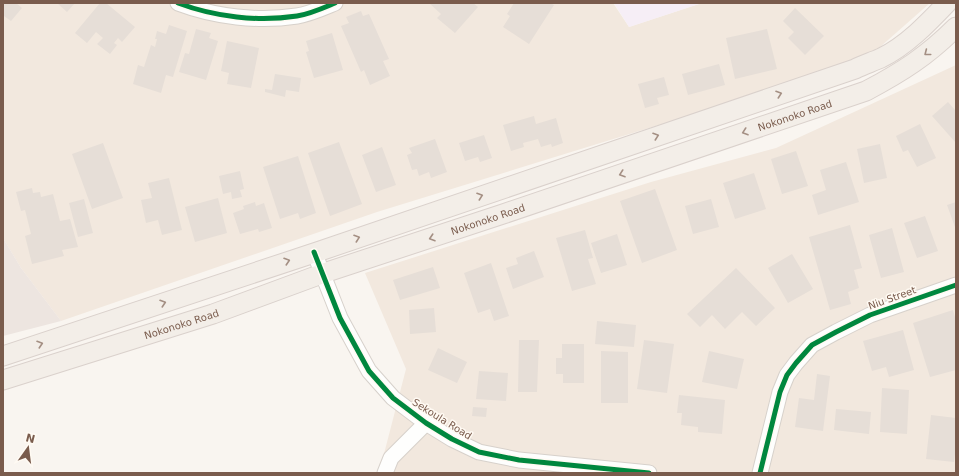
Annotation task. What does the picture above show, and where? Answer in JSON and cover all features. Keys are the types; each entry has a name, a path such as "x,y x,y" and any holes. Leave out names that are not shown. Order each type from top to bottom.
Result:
{"main road":[{"path":"3,356 861,66 881,58 898,47 921,29 947,3"},
{"name":"Nokonoko Road","path":"3,380 214,314 324,273 866,91 914,64 939,44 956,27"}],"street":[{"path":"178,3 234,17 268,19 298,16 336,3"},
{"name":"Sekoula Road","path":"314,252 324,273 340,318 369,371 393,398 426,422 452,439 479,452 519,460 601,471 649,473"},
{"name":"Niu Street","path":"760,473 780,392 787,375 812,346 870,315 956,285"},
{"path":"385,473 391,458 426,422"}],"shaded area":[{"path":"3,3 613,3 629,27 702,3 930,3 863,62 377,212 61,321 21,268 3,238"},
{"path":"614,3 702,3 629,27"},
{"path":"956,65 956,473 379,473 406,369 365,273 651,182 776,148"},
{"path":"3,238 21,268 61,321 3,336"}],"building":[{"path":"3,3 16,3 22,8 11,21 4,16 3,17"},
{"path":"57,3 75,3 67,12"},
{"path":"100,3 106,3 135,27 122,42 118,38 114,43 117,45 110,54 97,44 103,38 96,32 87,43 75,33"},
{"path":"429,3 473,3 478,7 455,33 437,18 441,14"},
{"path":"514,3 550,3 554,5 529,44 503,27 510,16 507,14"},
{"path":"795,8 824,36 805,55 788,38 794,32 783,21"},
{"path":"361,11 363,16 369,14 389,59 383,61 390,76 370,85 364,70 361,72 341,26 349,23 346,17"},
{"path":"169,25 187,31 173,77 166,75 161,93 133,84 138,65 144,67 151,45 155,47 157,31 166,34"},
{"path":"196,29 211,33 209,38 218,41 206,80 179,72 185,53 189,54"},
{"path":"767,29 777,69 735,79 726,38"},
{"path":"332,33 343,70 314,78 306,52 309,51 306,41"},
{"path":"227,41 259,48 251,88 227,84 229,73 221,71"},
{"path":"719,64 725,85 688,95 682,74"},
{"path":"275,74 301,78 299,92 286,90 285,97 265,92 265,89 272,90"},
{"path":"664,77 669,95 657,98 659,104 645,108 638,84"},
{"path":"948,102 956,111 956,143 932,116"},
{"path":"534,116 536,124 556,118 563,143 552,147 551,144 541,147 538,139 523,143 524,147 511,151 503,125"},
{"path":"920,124 936,158 917,167 908,150 903,152 896,136"},
{"path":"484,135 492,158 480,162 478,157 465,161 459,143"},
{"path":"435,139 447,172 431,178 429,172 419,176 417,169 412,170 407,155 412,153 409,148"},
{"path":"339,142 362,204 330,216 308,153"},
{"path":"103,143 123,198 92,209 72,154"},
{"path":"880,144 887,178 864,183 857,149"},
{"path":"382,147 396,185 376,192 362,155"},
{"path":"796,151 808,186 782,194 771,159"},
{"path":"298,156 316,213 300,219 298,213 280,219 263,167"},
{"path":"846,162 859,202 818,215 812,195 826,190 820,170"},
{"path":"240,171 244,189 240,190 242,197 232,199 231,192 223,194 219,176"},
{"path":"754,173 766,209 735,219 723,183"},
{"path":"169,178 182,230 162,235 158,220 146,223 141,200 152,198 148,183"},
{"path":"32,188 33,193 40,192 41,197 53,194 60,221 70,219 78,247 62,250 64,256 32,264 25,236 31,234 25,210 21,211 16,192"},
{"path":"655,189 677,250 642,263 620,201"},
{"path":"218,198 227,233 195,242 185,207"},
{"path":"84,199 93,233 78,237 69,203"},
{"path":"711,199 719,227 693,234 685,206"},
{"path":"255,202 256,206 264,203 272,228 259,232 258,229 240,234 233,213 244,209 243,206"},
{"path":"956,202 956,230 947,205"},
{"path":"925,216 938,251 917,258 904,223"},
{"path":"850,225 862,268 854,270 859,288 848,292 851,304 830,310 809,237"},
{"path":"892,228 904,272 881,278 869,235"},
{"path":"585,230 593,258 588,259 596,284 572,291 556,238"},
{"path":"617,234 627,265 601,273 591,243"},
{"path":"534,251 544,277 513,289 506,268 518,264 516,258"},
{"path":"792,254 813,289 788,303 768,268"},
{"path":"491,263 509,316 494,321 490,309 478,313 464,273"},
{"path":"433,267 440,288 400,300 393,280"},
{"path":"736,268 775,308 756,326 742,312 725,329 712,315 700,327 687,314"},
{"path":"434,308 436,332 410,334 409,310"},
{"path":"953,310 956,321 956,370 930,377 913,323"},
{"path":"597,321 636,325 634,347 595,344"},
{"path":"903,330 914,370 889,377 886,367 872,371 863,341"},
{"path":"519,340 539,340 537,392 518,392"},
{"path":"644,340 674,344 667,393 637,389"},
{"path":"562,344 584,344 584,383 563,383 563,374 556,374 556,358 562,358"},
{"path":"438,348 467,362 457,383 428,370"},
{"path":"601,351 628,352 628,403 601,403"},
{"path":"709,351 744,359 737,389 702,382"},
{"path":"479,371 508,373 506,401 476,399"},
{"path":"817,374 830,376 823,431 795,427 799,398 814,400"},
{"path":"882,388 909,390 907,434 880,432"},
{"path":"679,395 725,400 722,434 698,432 698,427 681,425 682,413 677,413"},
{"path":"473,407 487,408 486,417 472,416"},
{"path":"836,409 871,412 869,434 834,430"},
{"path":"931,415 956,418 956,446 954,462 926,459"}],"cycle path":[{"path":"178,3 207,12 252,18 282,18 302,15 335,3"},
{"path":"314,252 340,318 369,371 393,398 426,423 452,439 479,452 519,460 649,473"},
{"path":"760,473 780,392 787,375 812,345 870,315 956,285"}]}
